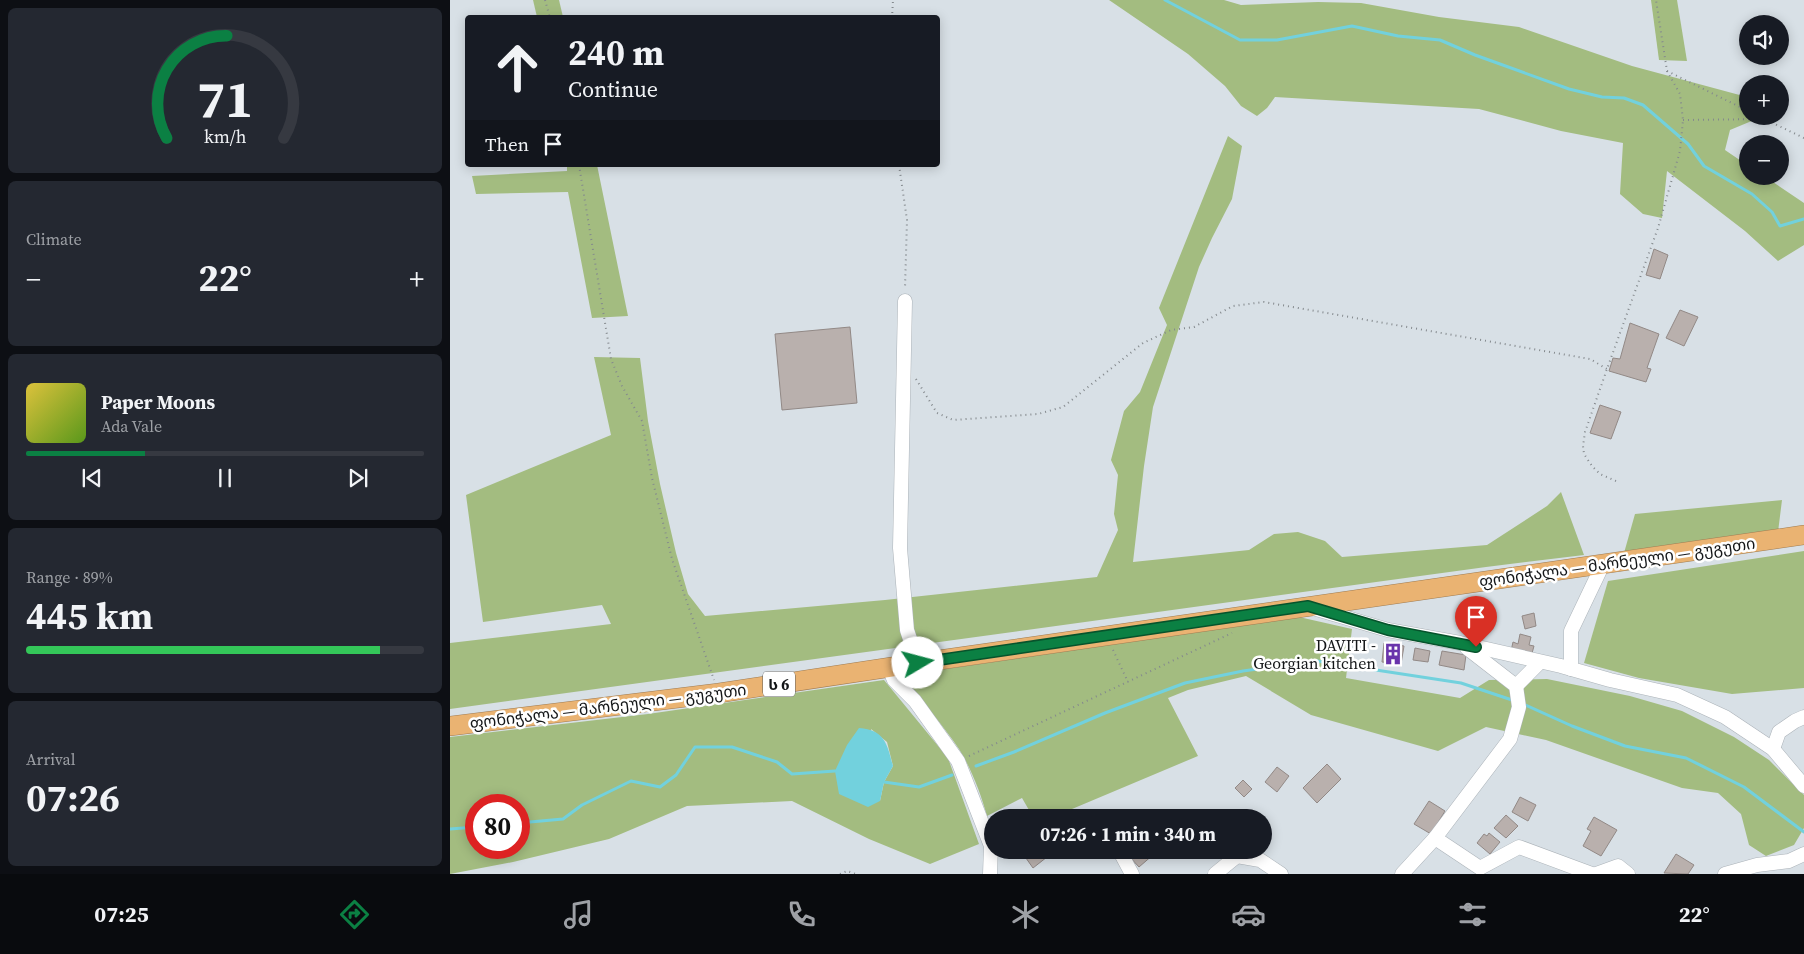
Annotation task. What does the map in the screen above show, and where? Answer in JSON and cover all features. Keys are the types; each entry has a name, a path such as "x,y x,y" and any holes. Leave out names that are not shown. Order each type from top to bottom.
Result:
{"highway":[{"name":"ფონიჭალა — მარნეული — გუგუთი","path":"450,726 719,693 1803,533"}],"street":[{"path":"905,301 900,548 907,630 918,663"},
{"path":"1572,669 1571,631 1603,564"},
{"path":"1308,606 1388,630 1460,643 1677,695 1725,717 1773,749 1804,786"},
{"path":"1402,874 1435,838 1510,739 1518,707 1516,686 1477,654 1460,643"},
{"path":"1516,686 1540,662"},
{"path":"889,668 894,680 915,701 958,761 991,846 990,874"},
{"path":"1773,749 1779,732 1804,717"},
{"path":"1435,838 1480,868 1519,848 1592,874"},
{"path":"1725,874 1757,865 1789,861 1804,854"},
{"path":"1123,859 1132,874"},
{"path":"1215,874 1229,859"},
{"path":"1256,859 1282,874"},
{"path":"1596,874 1618,866 1628,874"}],"path":[{"path":"545,0 549,15"},
{"path":"892,15 893,0"},
{"path":"1616,481 1600,474 1592,466 1584,454 1583,446 1606,369 1658,228 1680,152 1683,120 1680,94 1666,71 1656,0"},
{"path":"1666,71 1739,108"},
{"path":"1683,120 1739,119"},
{"path":"1777,125 1804,138"},
{"path":"579,167 611,359 622,386 642,421 652,478 672,560 719,693"},
{"path":"899,167 907,220 905,301"},
{"path":"905,369 917,380 937,413 953,420 1038,414 1063,406 1143,344 1171,330 1194,327 1234,306 1264,302 1590,359 1606,369"},
{"path":"958,761 1233,632 1234,617"},
{"path":"1106,636 1128,682"},
{"path":"840,874 847,871 856,874"}],"green space":[{"path":"533,0 559,0 563,15 537,15"},
{"path":"1109,0 1224,0 1241,5 1318,2 1361,3 1439,17 1519,27 1632,66 1739,95 1739,125 1742,125 1730,130 1725,150 1739,160 1739,185 1777,185 1804,203 1804,245 1778,261 1745,231 1667,171 1662,218 1643,214 1620,194 1623,143 1561,131 1479,109 1275,97 1267,108 1257,116 1241,106 1225,86 1188,54"},
{"path":"1651,0 1677,0 1687,61 1659,60"},
{"path":"1228,136 1242,146 1232,199 1199,267 1153,407 1133,562 1249,550 1274,534 1298,532 1325,541 1342,557 1487,545 1547,506 1561,492 1584,555 450,709 450,643 611,624 602,605 483,622 466,495 611,435 594,357 640,358 648,421 676,553 688,594 705,616 885,600 1097,577 1118,530 1114,514 1118,475 1111,460 1124,411 1140,392 1167,325 1159,308"},
{"path":"567,167 597,167 628,316 592,318 568,192 476,194 472,176 567,171"},
{"path":"1782,500 1778,532 1624,553 1635,514"},
{"path":"1804,551 1804,688 1732,694 1639,678 1584,663 1608,581"},
{"path":"1299,617 1352,629 1346,678 1460,698 1489,680 1547,679 1630,696 1682,711 1734,737 1769,760 1804,795 1804,828 1794,845 1766,856 1749,845 1741,814 1718,793 1682,788 1546,740 1486,727 1438,751 1311,715 1246,676 1188,690 1168,698 1198,756 1072,809 1028,809 1022,798 1001,809 985,809 975,781 963,756 904,675"},
{"path":"884,680 948,758 979,844 930,864 869,839 792,801 687,806 609,839 530,858 530,794 465,794 465,859 526,859 450,874 450,737 648,714","holes":["871,729 887,742 893,766 884,782 880,801"]}],"water":[{"path":"859,728 868,729 880,735 889,751 893,766 884,782 880,801 868,807 839,794 835,771 847,745"}],"building":[{"path":"1654,249 1668,255 1660,279 1646,275"},
{"path":"1680,310 1698,317 1684,346 1666,338"},
{"path":"1630,323 1659,334 1647,368 1651,369 1646,382 1609,371 1613,358 1620,359"},
{"path":"850,327 857,403 782,410 775,334"},
{"path":"1600,405 1621,412 1611,439 1590,433"},
{"path":"1534,613 1536,626 1525,629 1522,616"},
{"path":"1520,634 1531,637 1529,645 1534,646 1531,657 1511,651 1513,642 1518,644"},
{"name":"DAVITI - Georgian kitchen","path":"1384,643 1404,646 1401,664 1382,662"},
{"path":"1415,648 1430,651 1428,662 1413,660"},
{"path":"1442,651 1466,655 1464,670 1439,665"},
{"path":"1327,764 1341,779 1317,803 1303,788"},
{"path":"1277,767 1289,776 1277,792 1265,782"},
{"path":"1243,780 1252,789 1244,797 1235,788"},
{"path":"1520,797 1536,805 1528,821 1512,812"},
{"path":"1429,801 1445,811 1431,834 1414,824"},
{"path":"1506,815 1518,826 1506,838 1494,828"},
{"path":"1594,817 1617,830 1601,856 1583,846 1591,831 1587,829"},
{"path":"1489,833 1500,842 1490,854 1477,843 1484,834 1487,836"},
{"path":"1676,854 1694,865 1688,874 1664,873"},
{"path":"1027,859 1044,859 1033,868"},
{"path":"1132,859 1148,859 1139,867"}],"waterway":[{"path":"1165,0 1240,40 1277,40 1352,26 1398,36 1440,40 1475,55 1569,89 1602,97 1624,98 1643,105 1688,144 1704,166 1752,194 1772,212 1780,226 1804,219"},
{"path":"976,766 1105,713 1185,683 1243,671 1317,661 1461,683 1515,701"},
{"path":"1523,704 1572,726 1625,746 1686,758 1744,787 1804,832"},
{"path":"530,822 563,819 582,805 631,781 660,787 676,775 695,747 732,747 777,762 792,774 835,771"},
{"path":"884,782 919,787 952,775"},
{"path":"450,829 465,828"}],"place":[{"name":"DAVITI - Georgian kitchen","path":"1393,654"}],"route":[{"path":"918,663 1308,606 1388,630 1476,647"}]}
